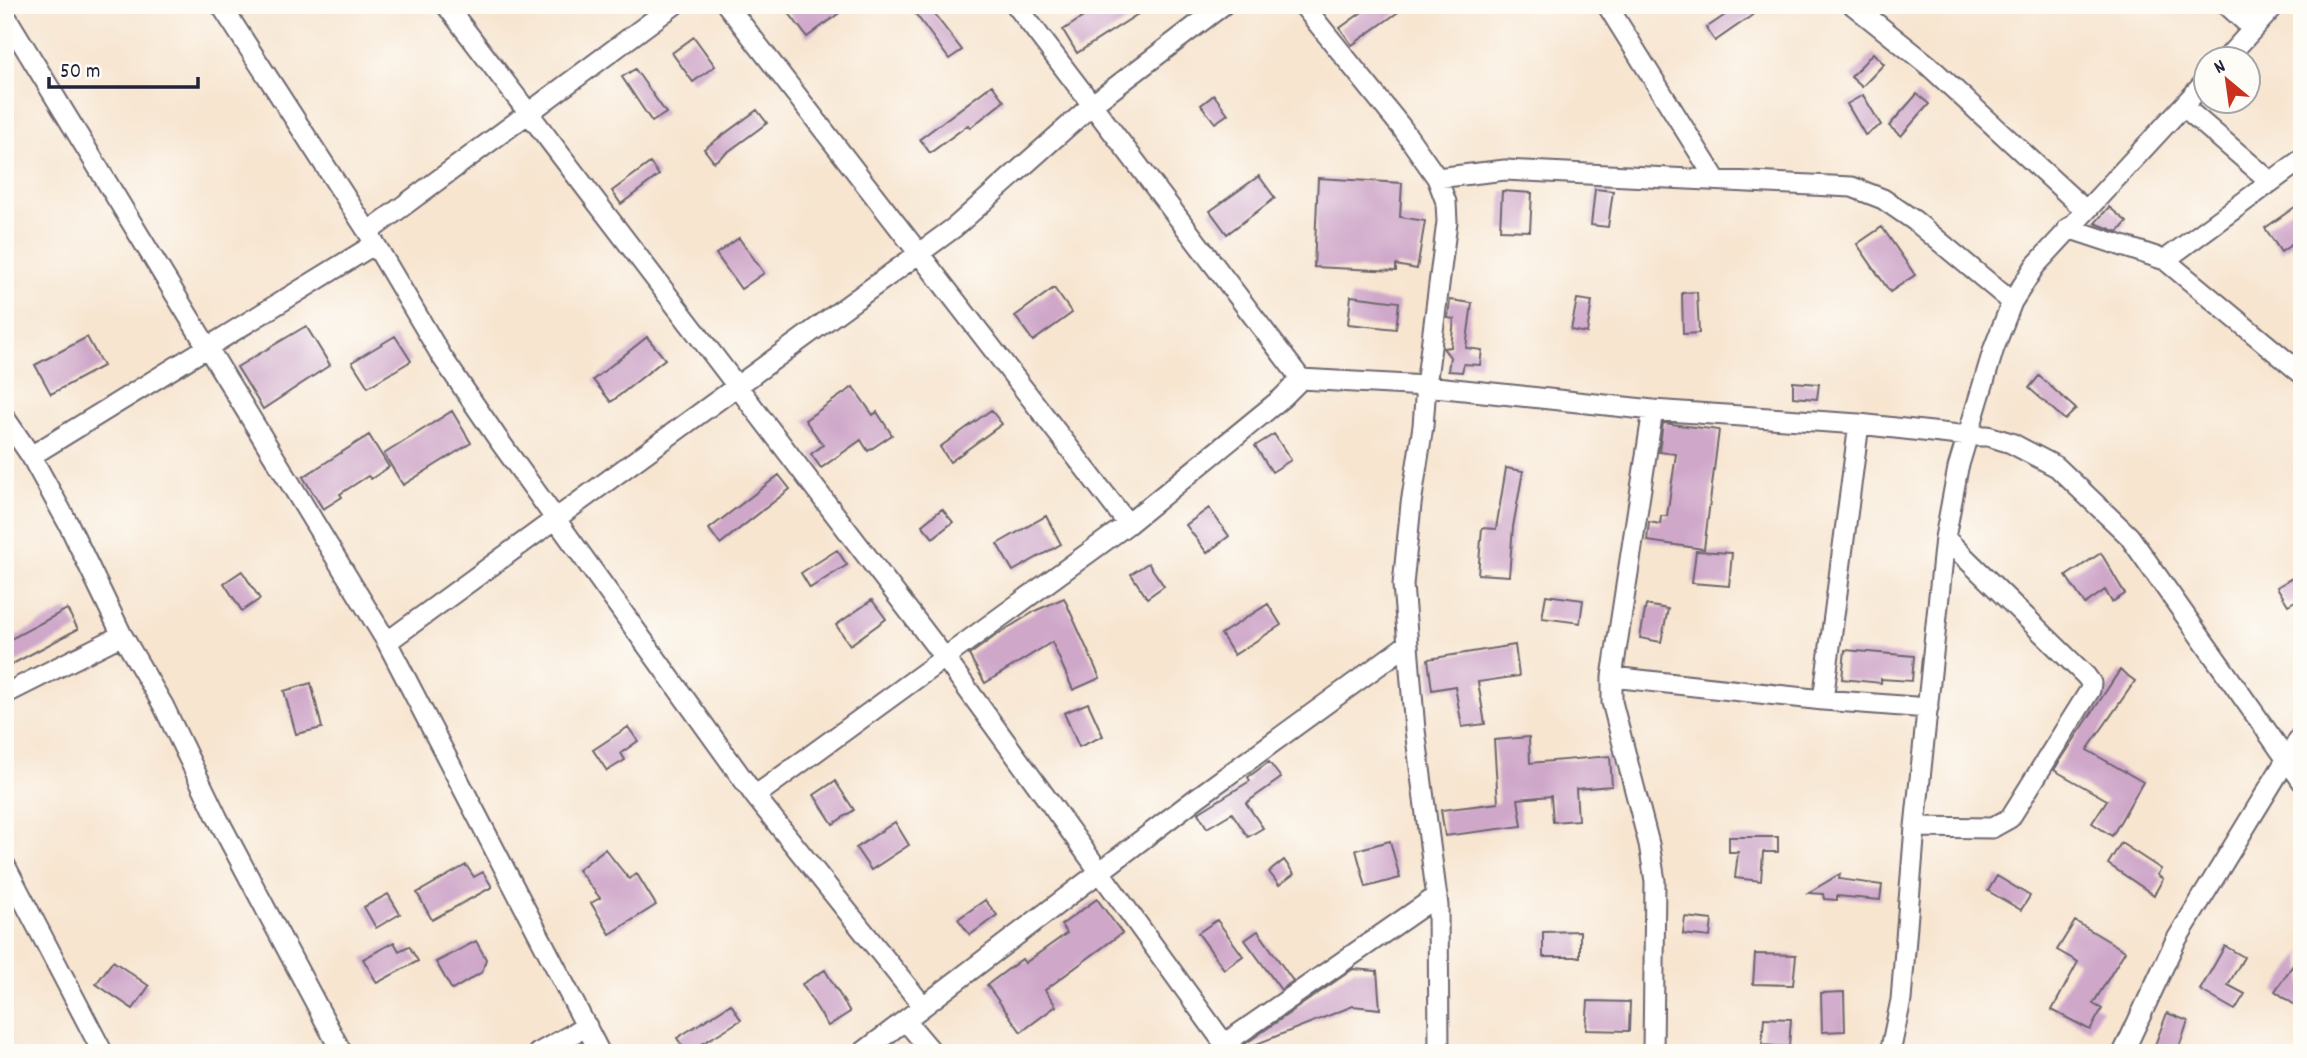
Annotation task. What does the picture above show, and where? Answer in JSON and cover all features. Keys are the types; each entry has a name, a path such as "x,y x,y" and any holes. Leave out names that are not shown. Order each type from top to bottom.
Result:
{"street":[{"path":"221,5 371,238 442,358 755,796 923,1006"},
{"path":"446,5 944,658 1228,1048 1437,896"},
{"path":"31,456 207,347 371,238 528,114 674,5"},
{"path":"727,5 1128,524"},
{"path":"1016,5 1301,379"},
{"path":"387,642 955,227 1093,104 1223,5"},
{"path":"1303,5 1402,128 1437,178 1446,202 1447,222 1411,504 1404,585 1415,730 1437,896 1439,1053"},
{"path":"1607,5 1716,178"},
{"path":"1853,5 1928,65 2085,210"},
{"path":"2227,5 2253,29"},
{"path":"2238,46 2275,5"},
{"path":"5,15 387,642 600,1053"},
{"path":"1890,1053 1901,1000 1915,827 1945,538 1958,468 1994,348 2012,302 2035,266 2192,97"},
{"path":"2183,107 2271,181"},
{"path":"2165,260 2302,159"},
{"path":"1437,178 1505,170 1716,178 1852,187 1883,199 1915,221 2012,302"},
{"path":"2068,228 2165,260 2302,374"},
{"path":"755,796 1128,524 1282,398 1301,379 1426,386 1653,410 1988,436 2033,452 2057,467 2129,536 2302,781"},
{"path":"1653,410 1612,677 1612,702 1649,844 1655,881 1653,1053"},
{"path":"5,418 31,456 69,525 122,635 163,705 218,819 342,1053"},
{"path":"1823,700 1858,424"},
{"path":"1915,827 1992,828 2010,818 2090,690 2091,683 1945,538"},
{"path":"5,694 122,635"},
{"path":"862,1053 1099,871 1408,644"},
{"path":"1612,677 1823,700 1928,708"},
{"path":"2123,1053 2175,942 2302,734"},
{"path":"5,865 103,1053"},
{"path":"905,1020 933,1053"},
{"path":"538,1053 587,1026"}],"building":[{"path":"783,5 850,5 807,37"},
{"path":"909,5 948,5 935,15 962,50 949,59"},
{"path":"1102,5 1152,5 1077,53 1063,30"},
{"path":"1372,5 1408,5 1352,45 1340,28"},
{"path":"1740,5 1767,5 1715,41 1706,28"},
{"path":"694,37 715,66 693,82 672,53"},
{"path":"1873,53 1884,64 1862,87 1851,77"},
{"path":"635,69 666,113 652,122 622,77"},
{"path":"992,85 1004,101 970,128 968,125 930,153 920,139"},
{"path":"1917,94 1929,104 1901,136 1889,126"},
{"path":"1214,95 1228,114 1215,123 1201,105"},
{"path":"1863,95 1881,125 1865,135 1847,104"},
{"path":"757,110 767,123 714,162 704,149"},
{"path":"650,163 659,175 621,204 612,191"},
{"path":"1259,176 1275,198 1227,234 1210,211"},
{"path":"1318,178 1402,183 1400,217 1425,221 1417,269 1396,265 1396,271 1314,267"},
{"path":"1595,189 1613,191 1608,227 1591,225"},
{"path":"1502,191 1532,193 1530,231 1500,230"},
{"path":"2302,202 2302,237 2281,252 2265,228"},
{"path":"2109,207 2127,222 2118,232 2095,223"},
{"path":"1882,227 1915,275 1890,292 1857,244"},
{"path":"739,238 764,273 741,289 716,254"},
{"path":"1054,288 1072,313 1033,341 1015,316"},
{"path":"1697,292 1699,333 1683,334 1682,293"},
{"path":"1351,296 1399,302 1396,329 1348,324"},
{"path":"1577,299 1592,301 1587,333 1571,330"},
{"path":"1450,300 1472,303 1466,348 1482,350 1480,365 1464,364 1462,372 1448,371 1450,357 1443,348 1451,347 1454,319 1448,318"},
{"path":"306,326 330,365 263,409 237,367"},
{"path":"395,336 411,361 368,387 352,362"},
{"path":"87,337 103,366 51,394 35,365"},
{"path":"647,337 665,359 611,402 593,380"},
{"path":"2039,376 2076,409 2065,420 2029,388"},
{"path":"1793,382 1819,384 1817,399 1793,397"},
{"path":"853,387 873,415 877,412 892,435 868,451 861,440 821,468 811,454 823,445 805,420"},
{"path":"991,410 1002,424 950,462 940,447"},
{"path":"452,411 471,443 403,485 384,454"},
{"path":"1663,423 1719,430 1704,549 1647,541 1649,522 1660,524 1661,516 1667,516 1676,454 1659,452"},
{"path":"1274,434 1291,460 1272,472 1255,446"},
{"path":"369,435 389,467 371,479 368,476 323,509 303,477"},
{"path":"1506,468 1523,471 1513,527 1509,576 1478,574 1482,528 1496,529"},
{"path":"779,475 790,489 720,544 709,529"},
{"path":"1209,508 1229,536 1207,553 1186,525"},
{"path":"942,509 953,522 933,538 922,525"},
{"path":"1046,516 1061,544 1013,571 997,544"},
{"path":"837,550 847,565 810,588 801,573"},
{"path":"1696,551 1732,553 1729,586 1692,583"},
{"path":"2101,553 2125,594 2112,602 2105,590 2085,604 2066,576"},
{"path":"1148,563 1164,586 1147,598 1131,574"},
{"path":"242,571 260,599 242,611 224,583"},
{"path":"2302,572 2302,597 2288,605 2277,587"},
{"path":"1546,595 1583,600 1580,623 1542,618"},
{"path":"1064,598 1100,678 1073,690 1052,642 985,683 969,655 1037,610"},
{"path":"872,600 886,619 850,645 836,625"},
{"path":"1268,604 1281,625 1234,655 1221,634"},
{"path":"1646,605 1668,609 1661,642 1640,638"},
{"path":"67,609 78,629 5,668 5,642"},
{"path":"1515,645 1519,676 1478,682 1485,724 1462,727 1455,686 1432,690 1428,659"},
{"path":"1845,650 1914,656 1912,681 1881,679 1881,683 1842,679"},
{"path":"2120,670 2135,681 2087,750 2143,782 2112,836 2092,823 2107,800 2054,770"},
{"path":"311,683 322,728 296,734 284,691"},
{"path":"1088,703 1103,736 1079,747 1064,713"},
{"path":"628,727 638,741 621,753 625,760 607,771 593,750"},
{"path":"1529,737 1530,763 1610,756 1612,786 1576,789 1578,820 1553,822 1551,796 1518,799 1522,826 1445,836 1441,810 1498,803 1494,740"},
{"path":"1269,762 1281,778 1246,803 1263,828 1248,837 1232,813 1207,828 1198,813 1250,781 1248,777"},
{"path":"835,781 854,810 833,824 814,795"},
{"path":"895,822 909,845 871,870 856,848"},
{"path":"1729,837 1778,837 1778,852 1763,852 1761,881 1735,878 1738,852 1729,852"},
{"path":"1390,841 1400,878 1366,887 1356,850"},
{"path":"2121,843 2161,869 2157,875 2163,879 2154,895 2108,864"},
{"path":"605,849 629,879 637,874 656,905 610,934 591,903 600,898 578,870"},
{"path":"1284,860 1294,874 1279,885 1269,872"},
{"path":"466,865 474,877 483,872 492,887 432,920 417,893"},
{"path":"1840,874 1839,879 1882,885 1880,900 1837,896 1837,900 1824,899 1823,894 1808,893"},
{"path":"1997,876 2030,896 2021,910 1988,891"},
{"path":"388,894 400,914 376,928 364,907"},
{"path":"1097,899 1122,933 1045,990 1056,1006 1021,1032 987,985 1022,959 1025,963 1067,933 1061,925"},
{"path":"985,900 997,915 970,935 958,919"},
{"path":"1685,917 1712,920 1710,937 1683,934"},
{"path":"1217,920 1243,956 1224,969 1198,933"},
{"path":"2075,921 2125,951 2093,1004 2102,1009 2090,1030 2052,1010 2078,962 2057,950"},
{"path":"1258,931 1293,981 1281,990 1245,940"},
{"path":"1580,931 1580,957 1543,957 1543,932"},
{"path":"476,941 486,959 482,972 452,990 436,962"},
{"path":"394,942 399,951 409,946 418,961 377,983 363,959"},
{"path":"2225,946 2244,957 2228,985 2245,994 2235,1010 2200,990"},
{"path":"2302,952 2302,1010 2275,991"},
{"path":"1755,954 1796,955 1793,985 1753,984"},
{"path":"113,961 149,986 133,1009 96,984"},
{"path":"1353,969 1377,971 1380,1009 1353,1006 1244,1049 1242,1046"},
{"path":"825,970 850,1012 828,1026 802,984"},
{"path":"1844,992 1845,1031 1822,1032 1821,993"},
{"path":"1588,1001 1630,1002 1629,1031 1586,1030"},
{"path":"731,1004 741,1020 687,1053 677,1038"},
{"path":"2167,1013 2188,1021 2177,1053 2152,1053"},
{"path":"1764,1018 1791,1019 1789,1047 1762,1045"}]}
